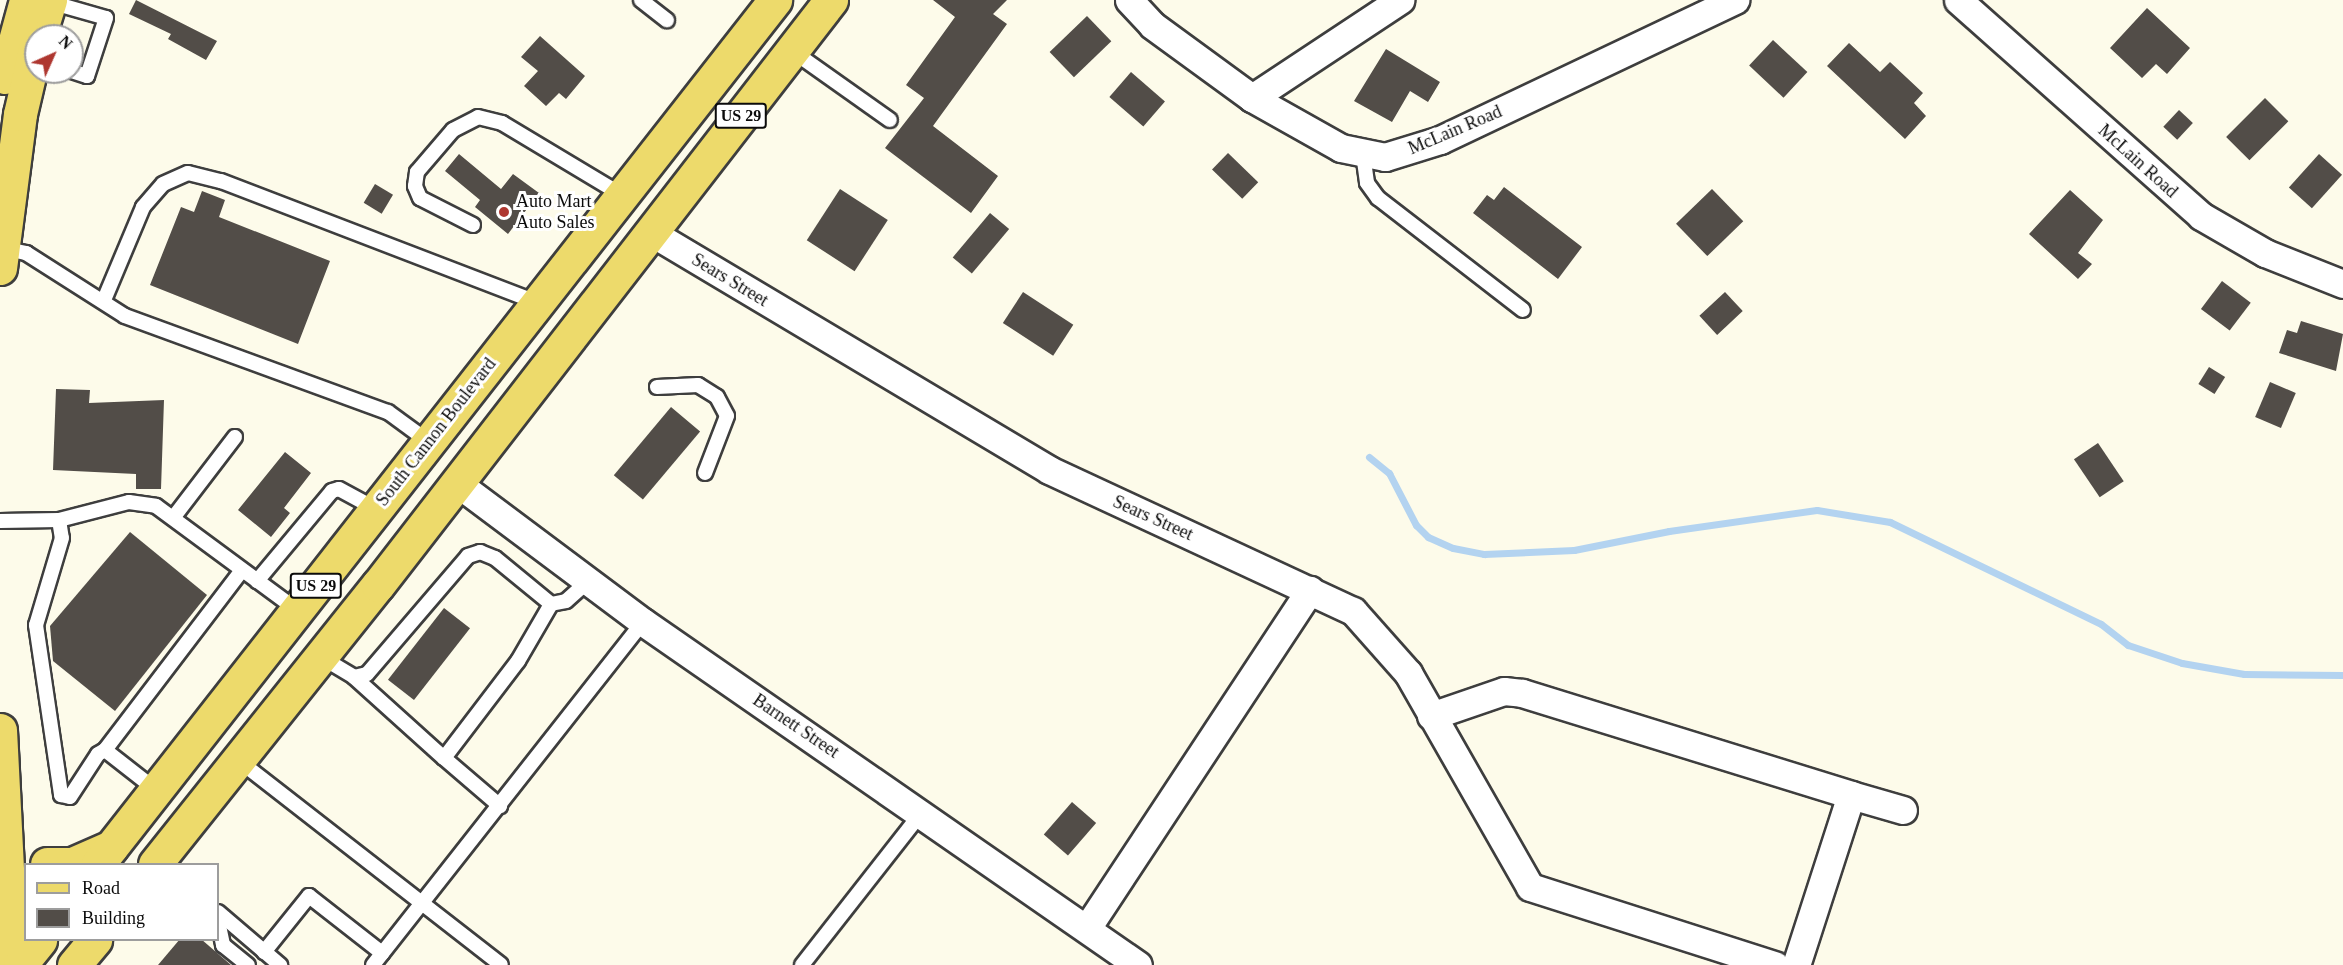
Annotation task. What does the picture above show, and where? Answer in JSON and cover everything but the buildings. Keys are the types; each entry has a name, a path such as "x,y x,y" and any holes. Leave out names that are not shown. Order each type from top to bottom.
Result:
{"main road":[{"path":"40,24 43,0"},
{"path":"0,103 43,0"},
{"name":"South Cannon Boulevard","path":"105,856 775,0"},
{"name":"US 29","path":"155,863 321,657 831,0"},
{"path":"1,258 30,84"},
{"name":"US 29","path":"457,483 461,441 508,364 518,328"},
{"path":"0,730 12,965"},
{"path":"4,830 26,856 43,863"},
{"path":"76,863 105,856"},
{"path":"20,965 38,941"}],"street":[{"name":"McLain Road","path":"1129,0 1152,25 1252,98 1334,144 1363,154 1385,157 1440,140 1735,0"},
{"path":"1252,98 1400,0"},
{"name":"McLain Road","path":"1958,0 2201,216 2265,253 2342,280"},
{"name":"Sears Street","path":"652,233 1049,470 1310,590 1369,624 1408,673 1530,888 1775,965"},
{"name":"Barnett Street","path":"457,483 643,622 1088,928 1138,965"},
{"path":"1088,928 1310,590"},
{"path":"1431,716 1504,691 1522,693 1904,810"},
{"path":"1796,965 1851,795"}],"lane":[{"path":"43,0 106,18 87,76 84,75"},
{"path":"641,0 667,20"},
{"path":"791,50 890,120"},
{"path":"473,225 420,198 415,186 417,172 453,130 478,117 502,123 622,195"},
{"path":"1363,154 1367,183 1378,198 1523,310"},
{"path":"104,300 143,207 163,184 188,173 221,181 538,303"},
{"path":"1,258 26,253 104,300 125,316 177,339 388,412 429,442"},
{"path":"657,387 698,385 717,397 727,416 705,473"},
{"path":"173,518 235,437"},
{"path":"258,581 332,491 339,489 376,509"},
{"path":"0,521 59,520 129,502 156,506 297,610"},
{"path":"59,520 62,538 36,625 61,795 70,797 242,570"},
{"path":"354,677 367,674 443,580 468,556 480,552 507,566 551,604"},
{"path":"444,758 518,661 551,604 566,601 588,580"},
{"path":"373,965 643,622"},
{"path":"321,657 354,677 500,806"},
{"path":"105,750 156,790"},
{"path":"238,760 501,965"},
{"path":"802,965 921,813"},
{"path":"264,952 309,896 382,953"},
{"path":"219,913 280,965"},
{"path":"219,926 223,945 248,965"}],"waterway":[{"path":"1369,457 1389,473 1416,525 1428,537 1453,548 1484,554 1574,550 1669,531 1817,510 1890,522 2101,624 2128,645 2182,663 2244,674 2343,675"}],"place":[{"name":"Auto Mart Auto Sales","path":"504,212"}]}
